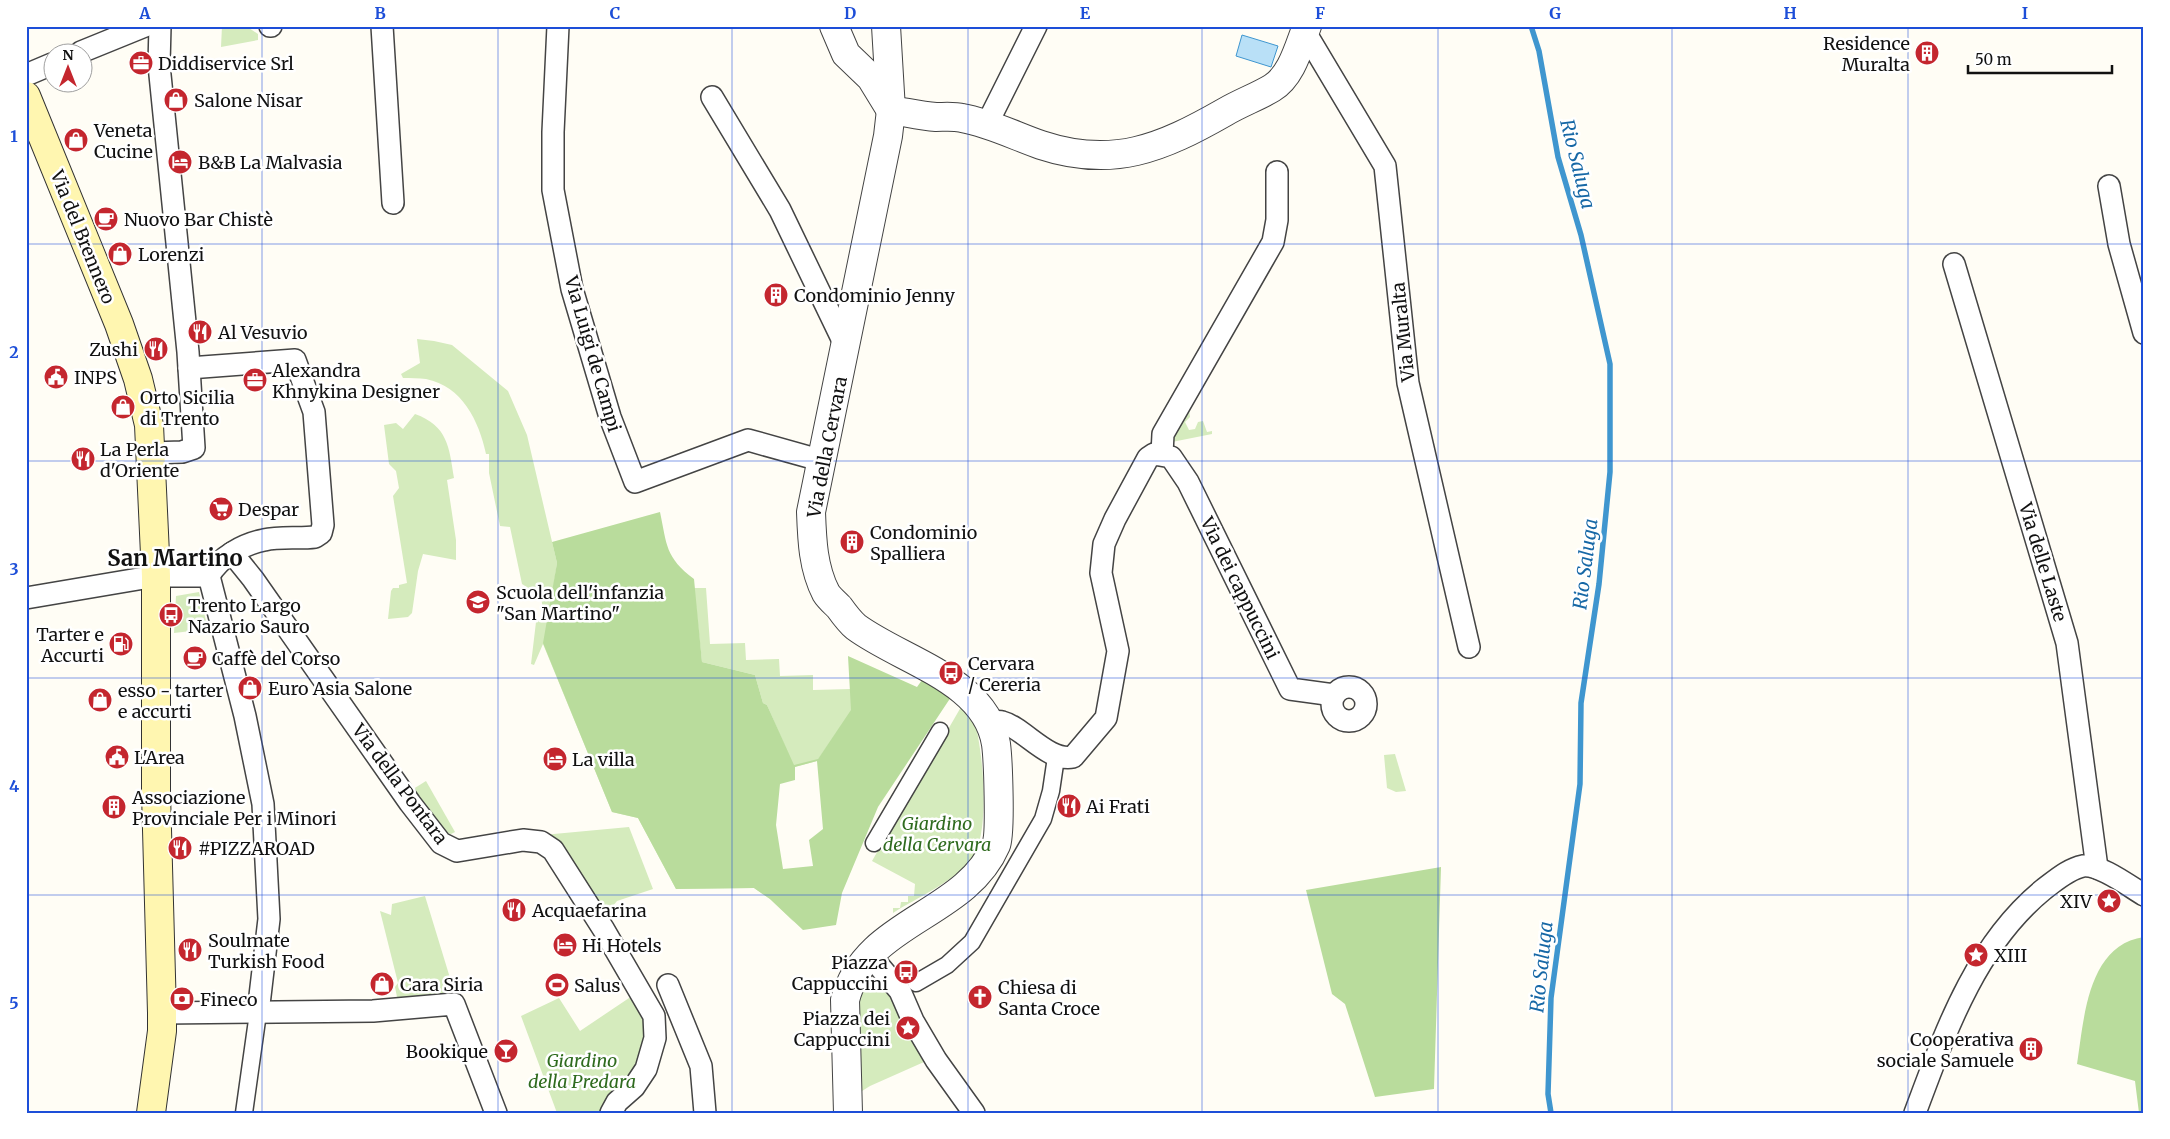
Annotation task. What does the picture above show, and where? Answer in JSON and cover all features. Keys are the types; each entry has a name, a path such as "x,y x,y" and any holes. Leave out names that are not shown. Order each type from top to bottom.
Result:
{"main road":[{"name":"Via del Brennero","path":"26,96 95,263 145,402 151,453 156,576 156,808 162,1013 162,1031 151,1113"}],"street":[{"path":"92,48 145,26"},
{"path":"151,453 182,452 194,448 189,368 159,65 160,26"},
{"path":"382,26 393,203"},
{"name":"Via Luigi de Campi","path":"558,26 552,142 553,190 572,289 610,417 635,482 748,440 824,461"},
{"path":"834,26 846,54 871,78 890,110"},
{"name":"Via della Cervara","path":"848,1113 845,1000 849,983 861,964 898,930 955,896 982,871 997,843 996,744 990,722 968,694 855,626 826,593 812,551 811,512 824,461 888,136 890,110 886,26"},
{"path":"987,124 1036,26"},
{"name":"Via Muralta","path":"890,110 934,117 961,117 987,124 1043,145 1086,155 1131,154 1152,148 1189,132 1234,106 1274,87 1288,72 1306,29"},
{"name":"Via Muralta","path":"1306,29 1385,166 1408,383 1469,647"},
{"path":"26,75 42,68"},
{"path":"712,97 780,210 846,347"},
{"path":"990,722 1002,722 1039,746 1068,758 1073,757 1106,718 1118,651 1101,573 1104,544 1115,519 1148,458 1154,454 1162,454 1163,434 1273,242 1277,220 1277,172"},
{"path":"2109,186 2119,244 2144,333"},
{"name":"Via delle Laste","path":"1954,264 2067,643 2098,868"},
{"path":"189,368 295,360 314,412 323,525 320,533 315,537 264,540 232,553 218,563 209,576"},
{"name":"Via dei cappuccini","path":"1162,454 1171,457 1188,482 1290,689 1334,695"},
{"name":"Via della Pontara","path":"232,553 253,579 410,803 441,843 457,851 523,840 541,842 553,850 654,1016 655,1038 646,1069 634,1086 617,1102 612,1113"},
{"path":"35,596 156,576 209,576"},
{"path":"209,576 229,648 263,804 269,919 244,1113"},
{"path":"874,843 940,731"},
{"path":"916,983 947,966 972,942 1044,819 1055,764"},
{"path":"1915,1113 1946,1032 1981,962 2008,924 2029,901 2070,871 2084,866 2098,868 2144,895"},
{"path":"870,955 900,991 913,1020 936,1060 974,1113"},
{"path":"668,985 701,1066 705,1113"},
{"path":"162,1013 373,1011 454,1004 496,1113"}],"green space":[{"path":"222,26 246,26 258,34 258,40 221,47"},
{"path":"417,339 452,345 508,391 527,435 557,563 553,590 675,777 794,922 770,899 754,888 676,889 638,818 612,812 543,644 534,665 531,664 536,622 544,618 541,596 522,584 510,527 500,526 489,473 489,454 486,454 479,429 467,407 450,389 426,379 403,378 401,374 420,363"},
{"path":"1189,410 1190,417 1185,422 1189,430 1195,429 1198,422 1203,421 1207,432 1212,431 1212,434 1172,442 1169,433"},
{"path":"415,414 426,419 441,431 448,447 454,478 447,480 456,540 456,560 423,554 418,571 412,613 408,617 388,619 391,591 393,588 399,588 399,585 407,583 393,496 399,488 396,471 389,464 384,425 396,423 403,429"},
{"path":"660,512 666,542 672,557 694,579 702,662 755,675 763,703 767,705 794,765 818,759 851,710 848,656 917,687 922,680 951,697 878,807 842,893 836,925 803,930 770,899 754,888 676,889 638,818 612,812 543,643 557,563 552,542","holes":["817,761 823,829 809,840 813,866 783,869 776,825 780,784 795,780 795,767"]},
{"path":"694,588 706,588 710,644 745,643 746,660 779,659 780,676 813,675 813,690 851,689 852,710 817,761 794,767 767,705 763,703 755,675 702,662"},
{"path":"199,592 208,629 174,633 176,596"},
{"name":"Giardino della Cervara","path":"961,707 973,716 980,748 984,791 981,833 977,850 970,862 953,877 893,913 893,908 900,908 901,902 908,902 908,896 914,896 915,884 872,861"},
{"path":"1395,754 1406,791 1396,792 1387,788 1384,755"},
{"path":"426,781 455,832 451,834 434,828 410,791"},
{"path":"629,827 653,889 617,901 604,917 572,861 543,835"},
{"path":"1441,867 1434,1089 1375,1097 1345,1004 1332,994 1306,890"},
{"path":"425,896 454,991 428,999 398,1002 395,987 398,983 380,911 391,915 392,904"},
{"path":"2144,937 2144,1113 2139,1113 2135,1081 2077,1064 2086,1007 2100,969 2110,954 2125,943"},
{"path":"867,981 879,983 890,994 924,1062 870,1086 862,1091 858,1098 854,986"},
{"name":"Giardino della Predara","path":"635,994 648,1024 637,1072 617,1090 604,1113 557,1113 521,1016 559,998 580,1031"}],"water":[{"path":"1242,35 1278,46 1271,67 1236,56"}],"waterway":[{"name":"Rio Saluga","path":"1531,26 1539,51 1558,157 1581,235 1610,364 1610,472 1599,584 1581,703 1580,784 1551,998 1548,1094 1551,1113"}],"place":[{"name":"Residence Muralta","path":"1927,53"},
{"name":"Diddiservice Srl","path":"141,63"},
{"name":"Salone Nisar","path":"176,100"},
{"name":"Veneta Cucine","path":"76,140"},
{"name":"B&B La Malvasia","path":"180,162"},
{"name":"Nuovo Bar Chistè","path":"106,219"},
{"name":"Lorenzi","path":"120,254"},
{"name":"Condominio Jenny","path":"776,295"},
{"name":"Al Vesuvio","path":"200,332"},
{"name":"Zushi","path":"156,349"},
{"name":"INPS","path":"56,377"},
{"name":"Alexandra Khnykina Designer","path":"255,380"},
{"name":"Orto Sicilia di Trento","path":"123,407"},
{"name":"La Perla d'Oriente","path":"83,459"},
{"name":"Despar","path":"221,509"},
{"name":"Condominio Spalliera","path":"852,542"},
{"name":"Scuola dell'infanzia \"San Martino\"","path":"478,602"},
{"name":"Trento Largo Nazario Sauro","path":"171,615"},
{"name":"Tarter e Accurti","path":"121,644"},
{"name":"Caffè del Corso","path":"195,658"},
{"name":"Cervara / Cereria","path":"951,673"},
{"name":"Euro Asia Salone","path":"250,688"},
{"name":"esso - tarter e accurti","path":"100,700"},
{"name":"L'Area","path":"117,757"},
{"name":"La villa","path":"555,759"},
{"name":"Ai Frati","path":"1069,806"},
{"name":"Associazione Provinciale Per i Minori","path":"114,807"},
{"name":"#PIZZAROAD","path":"180,848"},
{"name":"XIV","path":"2109,901"},
{"name":"Acquaefarina","path":"514,910"},
{"name":"Hi Hotels","path":"565,945"},
{"name":"Soulmate Turkish Food","path":"190,950"},
{"name":"XIII","path":"1976,955"},
{"name":"Piazza Cappuccini","path":"906,972"},
{"name":"Cara Siria","path":"382,984"},
{"name":"Salus","path":"557,985"},
{"name":"Chiesa di Santa Croce","path":"980,997"},
{"name":"Fineco","path":"182,999"},
{"name":"Piazza dei Cappuccini","path":"908,1028"},
{"name":"Cooperativa sociale Samuele","path":"2031,1049"},
{"name":"Bookique","path":"506,1051"}],"district":[{"name":"San Martino","path":"175,558"}]}
